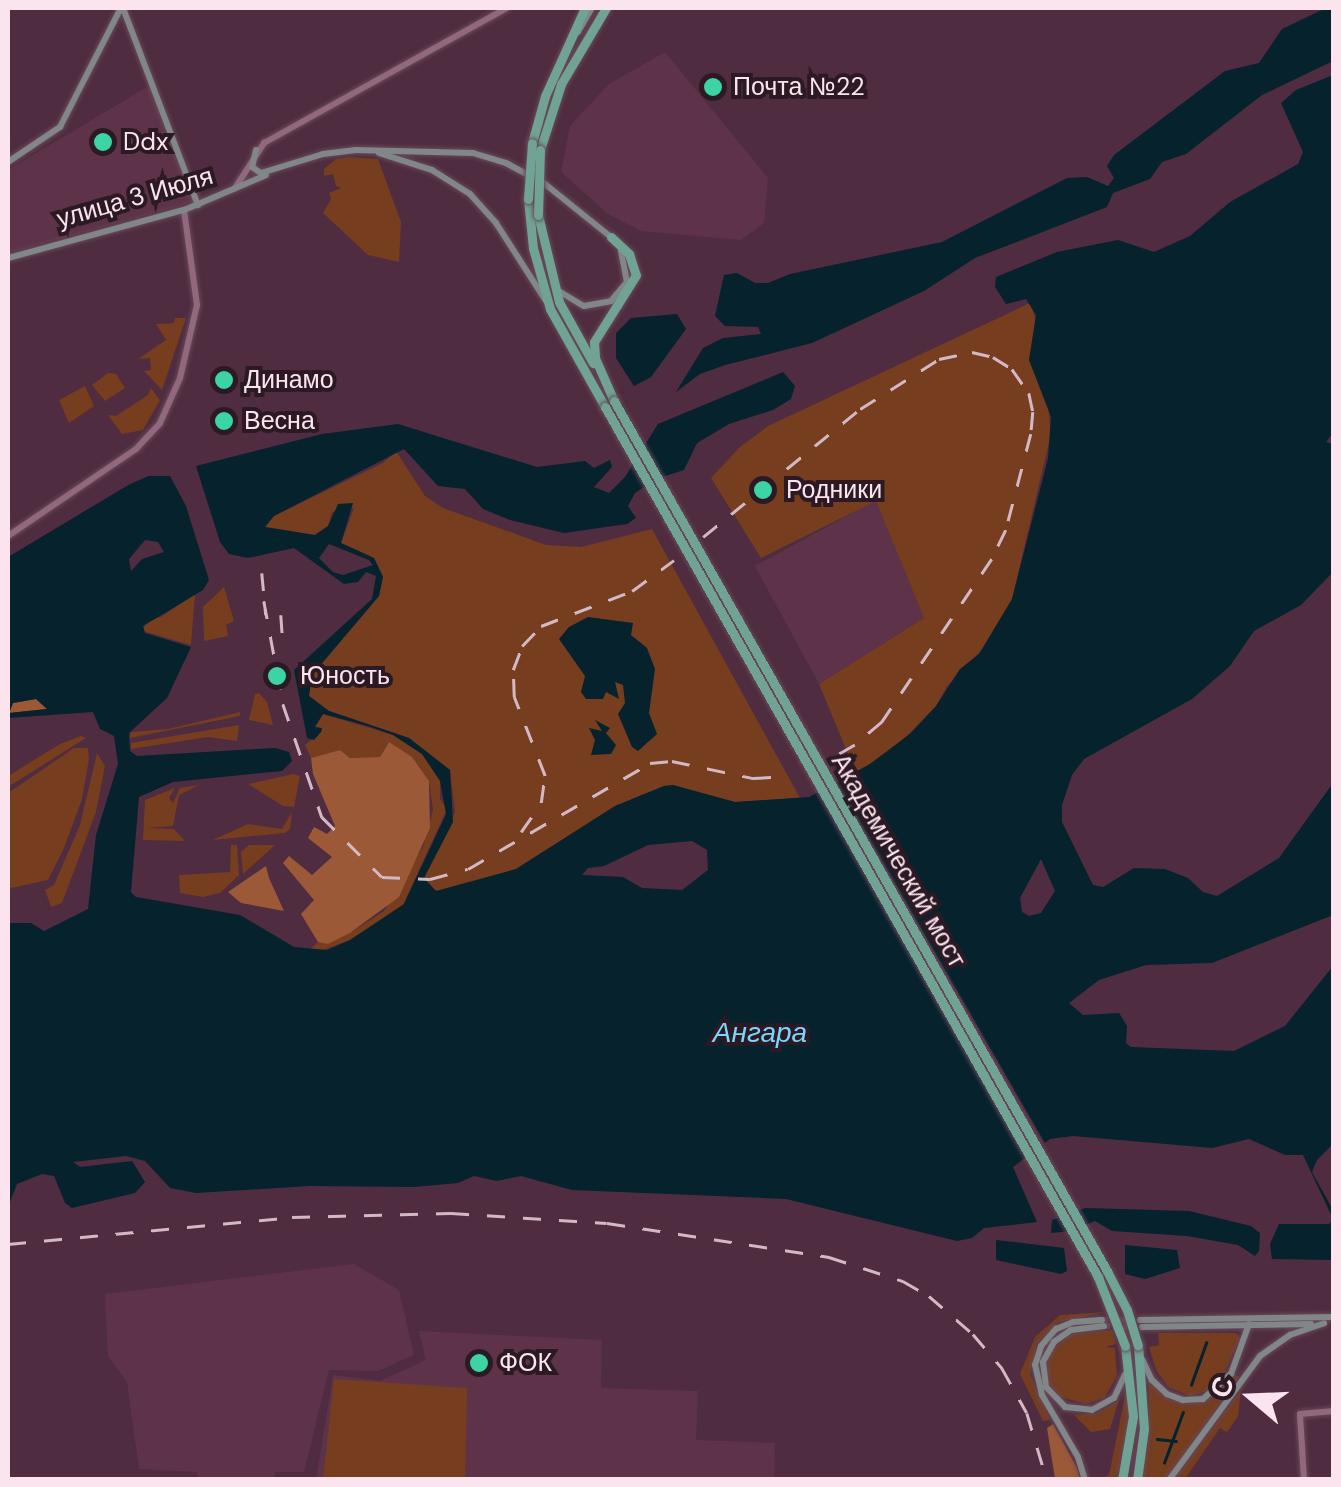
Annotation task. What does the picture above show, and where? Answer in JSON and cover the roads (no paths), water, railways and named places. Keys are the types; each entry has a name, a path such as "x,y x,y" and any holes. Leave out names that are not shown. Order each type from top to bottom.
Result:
{"main road":[{"path":"8,162 54,133 64,120 122,8"},
{"path":"122,8 198,205"},
{"path":"550,309 532,248 528,198 539,112 585,8"},
{"path":"562,60 592,8"},
{"path":"605,382 554,285 538,216 536,147 561,84 606,8"},
{"path":"256,150 253,169 272,172"},
{"path":"368,150 432,170 470,194 496,223 610,404"},
{"name":"улица 3 Июля","path":"8,258 184,210 323,154 368,150 460,151 496,159 545,184 610,237"},
{"path":"554,285 564,297 584,306 616,298 625,288 628,270 610,237"},
{"path":"610,237 629,254 636,275 630,290 595,336 595,358 610,404"},
{"name":"Академический мост","path":"610,404 1098,1278 1125,1349 1133,1416 1122,1480"},
{"name":"Академический мост","path":"610,404 1107,1270 1139,1349 1144,1429 1136,1480"},
{"path":"1324,1324 1247,1325 1141,1323 1247,1325 1334,1320"},
{"path":"1169,1480 1260,1356 1290,1335 1334,1320"},
{"path":"1085,1480 1078,1457 1042,1395 1035,1365 1041,1346 1056,1329 1072,1322 1103,1323 1068,1331 1050,1347 1042,1372 1053,1397 1072,1410 1102,1407 1124,1384 1125,1349"},
{"path":"1139,1349 1156,1386 1176,1398 1194,1400 1222,1386 1244,1343 1247,1325"}],"street":[{"path":"236,188 256,150 506,8"},
{"path":"8,536 136,449 154,432 174,395 196,315 184,210"},
{"path":"1304,1480 1300,1414 1334,1411"}],"water":[{"path":"1333,8 1333,61 1262,95 1186,154 1162,162 1150,179 1113,193 1107,207 975,258 924,291 812,343 700,374 676,392 703,348 723,338 761,334 758,327 725,326 715,316 724,275 737,273 755,283 768,283 790,274 942,242 1067,178 1087,177 1108,186 1114,178 1107,166 1114,155 1225,71 1259,63 1282,29"},
{"name":"Ангара","path":"1333,75 1334,432 1326,442 1333,444 1333,572 1301,605 1254,631 1230,666 1192,699 1084,759 1072,775 1062,805 1062,822 1093,885 1103,887 1134,868 1165,869 1217,896 1279,858 1333,783 1333,915 1212,963 1146,965 1099,980 1069,1003 1083,1015 1119,1013 1127,1026 1126,1043 1131,1047 1234,1051 1285,1026 1333,966 1333,1144 1317,1160 1312,1172 1333,1210 1333,1219 1303,1155 1285,1155 1249,1139 1212,1148 1073,1136 1050,1139 1013,1167 1037,1222 984,1228 972,1238 957,1241 786,1199 572,1190 521,1176 497,1181 474,1176 458,1183 414,1187 309,1186 196,1193 170,1188 145,1161 126,1156 73,1162 80,1167 132,1161 145,1182 135,1193 72,1208 65,1203 54,1176 42,1174 17,1184 8,1207 8,923 31,923 44,931 88,909 96,835 118,764 114,736 100,729 93,712 8,718 8,557 130,484 149,476 170,476 186,506 209,580 203,590 143,626 145,633 191,647 167,698 129,733 130,751 137,756 275,748 289,752 292,761 282,771 173,782 139,797 131,892 136,897 240,915 294,947 327,950 350,940 404,904 446,814 440,781 422,754 393,735 368,726 323,714 315,727 322,728 321,732 314,740 307,738 294,670 372,599 376,576 366,572 358,582 344,584 294,548 248,558 229,554 220,542 196,466 322,434 398,424 537,467 585,461 594,468 610,460 612,467 594,487 609,493 625,477 658,424 783,372 795,386 791,399 773,410 729,424 697,443 684,470 656,479 635,493 628,506 636,518 627,524 564,533 510,520 483,509 465,489 438,486 404,449 274,516 265,527 315,535 328,526 338,504 353,503 341,543 374,558 383,577 379,596 312,675 309,696 329,711 409,738 450,770 453,822 424,878 436,891 516,869 615,806 664,786 735,802 809,797 870,764 911,733 936,706 960,669 979,654 1012,599 1048,458 1051,417 1029,360 1036,315 1026,299 1006,304 995,287 996,277 1057,252 1118,240 1154,252 1190,236 1230,202 1298,164 1303,152 1281,103 1296,90","holes":["145,540 158,542 164,552 142,559 131,571 129,559","329,544 373,565 343,575 333,572 319,558","36,699 47,709 9,713 13,703","692,841 707,850 708,870 682,890 642,888 623,877 582,875 588,868 604,866 648,845","1041,859 1055,891 1041,913 1029,916 1022,912 1020,898"]},
{"path":"677,314 686,329 651,377 634,386 616,358 616,333 631,318"},
{"path":"588,617 633,623 631,635 647,648 655,669 649,713 657,734 638,751 632,747 618,714 625,703 623,685 615,682 619,699 606,692 603,699 586,699 581,692 585,676 559,639 569,627"},
{"path":"595,720 610,728 606,733 616,745 611,754 591,755 595,740 589,728 602,731"},
{"path":"1085,1208 1189,1211 1251,1226 1260,1233 1259,1251 1255,1256 1238,1245 1187,1236 1112,1231 1095,1221 1072,1231 1051,1233 1052,1220"},
{"path":"1333,1219 1333,1260 1272,1259 1270,1244 1279,1224 1329,1224"},
{"path":"996,1240 1064,1248 1067,1271 1061,1274 996,1260"},
{"path":"1125,1245 1177,1250 1180,1268 1145,1279 1125,1274"}],"waterway":[{"path":"1191,1385 1206,1343"},
{"path":"1164,1463 1183,1412"},
{"path":"1157,1439 1176,1441"}],"tunnel":[{"path":"1102,1320 1140,1320"},
{"path":"1104,1326 1142,1327"}],"railway":[{"path":"703,537 860,409 939,359 972,352 993,357 1012,369 1029,393 1033,412 1031,434 1006,530 992,559 882,722 855,745 827,761"},
{"path":"521,832 541,803 545,776 514,697 513,670 522,646 541,626 632,591 674,560"},
{"path":"262,573 266,615"},
{"path":"264,601 283,704 322,817 382,877 430,879 468,869 650,763 672,761 753,778 786,776"},
{"path":"281,615 283,647"},
{"path":"8,1244 292,1217 451,1213 607,1223 829,1257 903,1281 929,1296 973,1334 1002,1368 1027,1413 1047,1480"}],"place":[{"name":"Почта №22","path":"713,87"},
{"name":"Ddx","path":"103,142"},
{"name":"Динамо","path":"224,380"},
{"name":"Весна","path":"224,421"},
{"name":"Родники","path":"763,490"},
{"name":"Юность","path":"277,676"},
{"name":"ФОК","path":"479,1363"}]}
